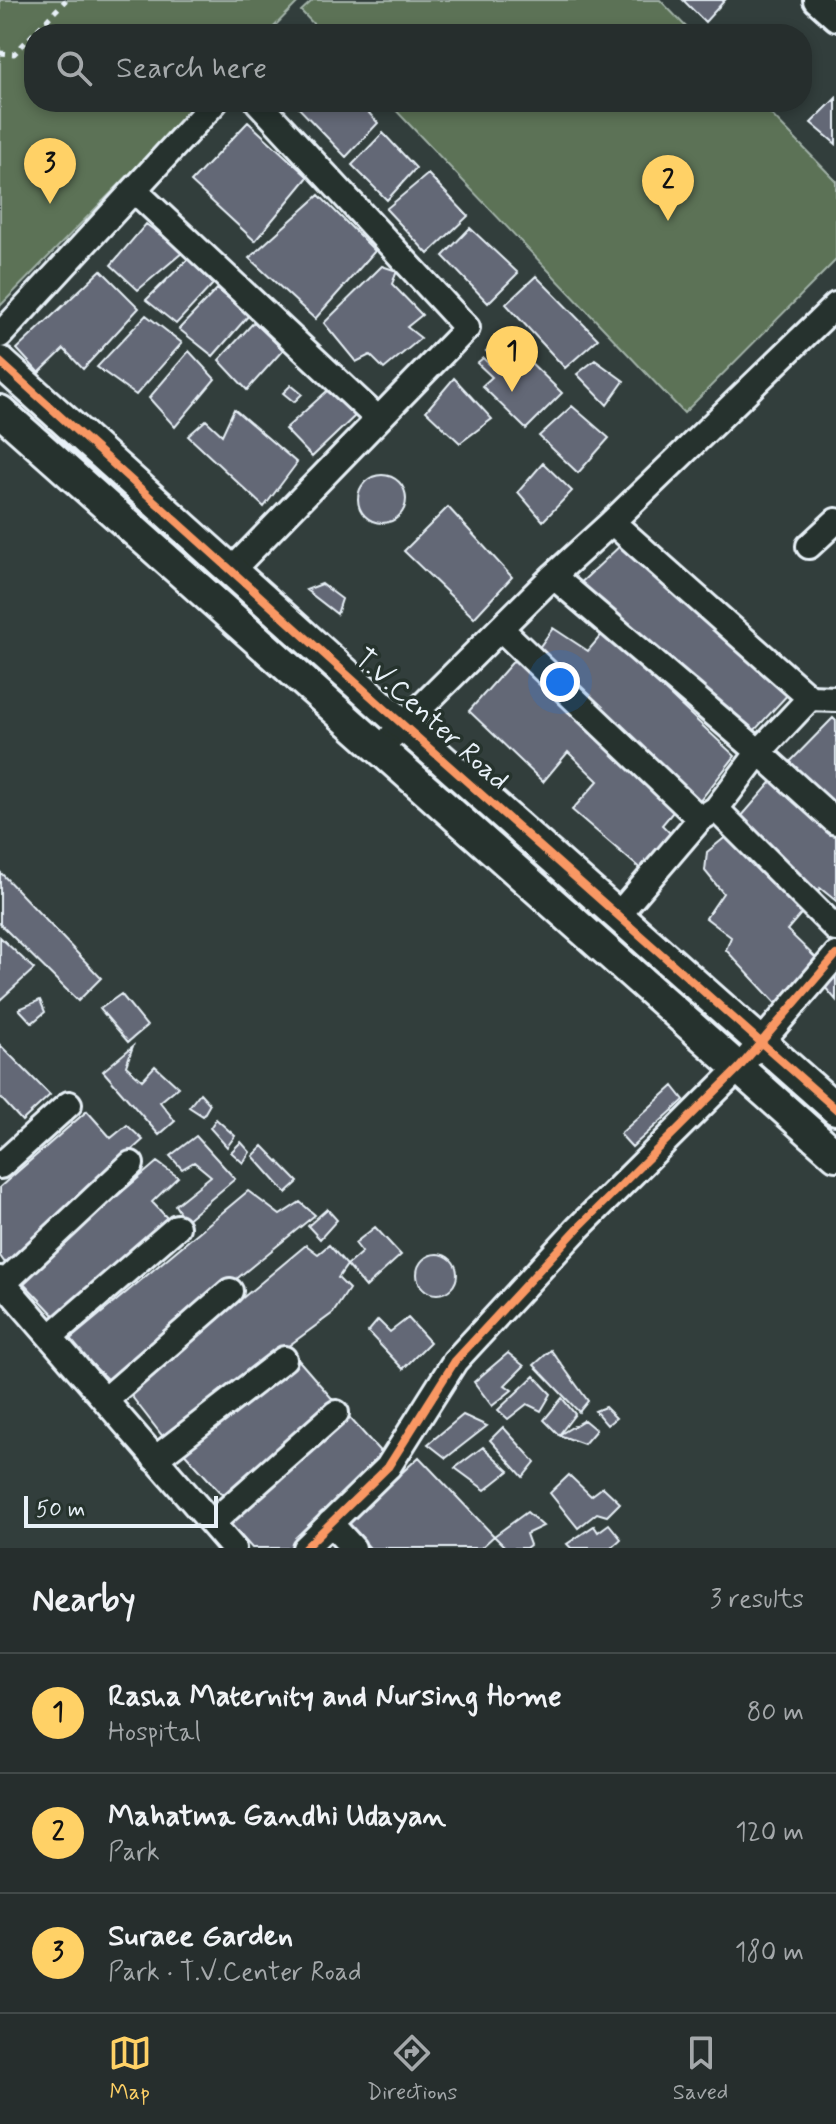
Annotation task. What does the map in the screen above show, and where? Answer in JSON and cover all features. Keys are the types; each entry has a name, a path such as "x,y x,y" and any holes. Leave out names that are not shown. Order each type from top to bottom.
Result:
{"street":[{"path":"816,0 836,18"},
{"path":"0,335 206,112"},
{"path":"231,571 467,328 267,112"},
{"path":"134,190 378,419"},
{"path":"378,749 553,576 836,305"},
{"name":"T.V.Center Road","path":"0,362 836,1109"},
{"name":"T.V.Center Road","path":"0,411 836,1155"},
{"path":"809,546 836,521"},
{"path":"612,522 810,698 836,699"},
{"path":"553,576 836,822"},
{"path":"501,629 836,929"},
{"path":"618,915 759,752 810,698"},
{"path":"305,1548 388,1467 455,1361 578,1228 739,1068 836,955"},
{"path":"0,1166 69,1104"},
{"path":"131,1164 2,1281 233,1548"},
{"path":"50,1337 177,1227"},
{"path":"105,1400 230,1291"},
{"path":"155,1459 284,1359"},
{"path":"212,1523 336,1413"},
{"path":"330,1523 353,1548"}],"path":[{"path":"43,24 66,0"},
{"path":"0,53 14,54 24,44"}],"green space":[{"path":"0,0 300,0 277,24 24,24 24,112 190,112 0,306"},
{"path":"313,0 660,0 683,24 313,24 301,11"},
{"path":"398,112 769,112 836,181 836,260 684,413"}],"building":[{"path":"683,0 725,0 705,22"},
{"path":"836,98 836,144 811,123"},
{"path":"303,112 368,112 378,123 346,157"},
{"path":"248,122 308,177 255,241 191,182"},
{"path":"383,133 416,168 387,200 352,165"},
{"path":"428,174 468,216 428,254 386,209"},
{"path":"319,195 375,251 315,319 249,258"},
{"path":"146,224 183,252 138,290 111,265"},
{"path":"470,228 518,273 488,303 443,256"},
{"path":"189,258 213,284 176,324 146,300"},
{"path":"382,266 397,271 392,284 422,315 407,327 421,338 384,369 370,355 356,362 324,323"},
{"path":"101,270 139,308 83,369 64,349 39,373 17,349"},
{"path":"536,276 598,339 565,368 506,304"},
{"path":"217,289 249,315 213,356 179,329"},
{"path":"146,315 182,343 136,395 97,367"},
{"path":"254,322 283,350 247,390 219,360"},
{"path":"499,338 520,358 523,355 562,393 526,429 482,386 492,377 477,363 483,358 497,372 502,367 486,351"},
{"path":"189,351 215,379 175,427 149,398"},
{"path":"595,360 624,381 607,405 577,374"},
{"path":"454,378 492,419 460,443 426,411"},
{"path":"291,385 302,394 294,402 283,393"},
{"path":"327,391 357,414 312,457 285,429"},
{"path":"572,406 609,438 578,473 539,436"},
{"path":"234,409 297,463 264,507 188,436 206,420 222,435"},
{"path":"543,463 572,491 543,521 518,492"},
{"path":"382,475 391,476 399,482 405,490 405,508 399,516 391,522 382,523 373,522 365,516 359,508 358,499 359,490 365,482 373,476"},
{"path":"448,507 512,577 474,618 404,551"},
{"path":"623,543 791,691 753,732 573,590"},
{"path":"322,584 342,599 337,614 306,590"},
{"path":"553,628 588,651 603,633 735,756 695,807 536,652"},
{"path":"517,657 678,806 662,825 673,836 643,871 572,810 598,781 568,752 543,782 469,711"},
{"path":"833,718 836,721 836,813 784,768"},
{"path":"775,778 836,834 836,901 820,888 815,896 740,818"},
{"path":"728,835 805,909 787,930 817,959 779,1007 726,950 731,937 706,918 723,893 705,871 707,852"},
{"path":"0,872 101,978 78,1001 0,924"},
{"path":"0,937 34,969 0,1000"},
{"path":"836,973 836,1000 824,986"},
{"path":"121,994 147,1026 128,1042 100,1009"},
{"path":"40,1000 45,1012 32,1023 19,1009"},
{"path":"0,1045 50,1095 22,1121 0,1097"},
{"path":"133,1046 126,1066 142,1080 155,1066 178,1087 160,1102 175,1121 159,1135 103,1071"},
{"path":"673,1086 684,1100 632,1147 620,1134"},
{"path":"200,1093 210,1104 203,1116 189,1107"},
{"path":"87,1111 111,1138 127,1125 143,1140 5,1263 0,1256 0,1187"},
{"path":"216,1119 235,1136 227,1147 210,1128"},
{"path":"196,1136 235,1179 185,1221 175,1205 211,1176 194,1162 182,1169 170,1156"},
{"path":"241,1142 250,1152 243,1163 231,1152"},
{"path":"263,1146 298,1182 286,1193 253,1156"},
{"path":"157,1162 178,1177 152,1202 170,1221 57,1318 20,1279"},
{"path":"248,1191 280,1215 300,1202 315,1215 110,1382 68,1341"},
{"path":"327,1209 337,1220 320,1239 308,1226"},
{"path":"375,1227 401,1255 366,1287 347,1265 362,1252 355,1243"},
{"path":"306,1245 318,1254 329,1245 347,1265 338,1278 349,1289 333,1313 164,1438 129,1393"},
{"path":"437,1254 451,1260 457,1274 451,1288 437,1294 423,1288 417,1274 423,1260"},
{"path":"408,1318 430,1342 403,1369 368,1332 378,1320 390,1332"},
{"path":"551,1350 588,1401 579,1412 534,1365"},
{"path":"508,1353 524,1366 505,1385 512,1390 492,1406 474,1382"},
{"path":"295,1356 335,1402 226,1499 180,1448"},
{"path":"534,1376 551,1394 541,1411 527,1404 508,1419 498,1410"},
{"path":"562,1398 575,1414 559,1435 544,1420"},
{"path":"605,1407 616,1418 607,1425 595,1411"},
{"path":"463,1415 487,1426 446,1458 428,1444"},
{"path":"349,1417 385,1457 292,1548 252,1548 228,1521"},
{"path":"584,1420 596,1430 584,1444 559,1435"},
{"path":"503,1427 535,1462 523,1477 490,1440"},
{"path":"483,1447 509,1471 485,1490 455,1468"},
{"path":"419,1457 494,1536 481,1548 370,1548 347,1523"},
{"path":"569,1475 591,1496 603,1487 620,1503 607,1516 597,1513 578,1528 550,1493"},
{"path":"527,1512 543,1526 526,1534 530,1545 526,1548 506,1548 494,1536"},
{"path":"609,1524 621,1539 611,1548 571,1548 567,1544 594,1526 598,1532"}],"cycle path":[{"path":"0,362 836,1109"},
{"path":"305,1548 388,1467 455,1361 578,1228 739,1068 836,955"}],"place":[{"name":"Suraee Garden","path":"50,204"},
{"name":"Mahatma Gandhi Udayan","path":"668,221"},
{"name":"Rasha Maternity and Nursing Home","path":"512,392"}]}
